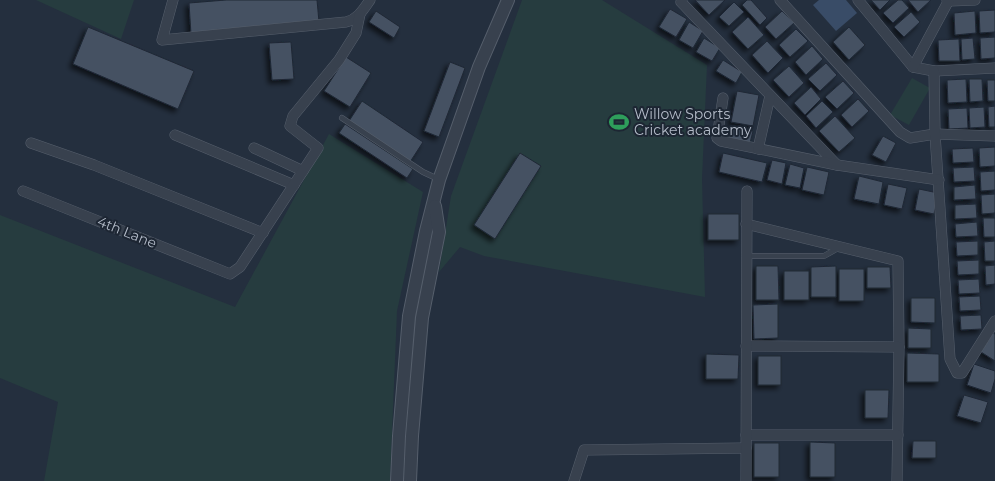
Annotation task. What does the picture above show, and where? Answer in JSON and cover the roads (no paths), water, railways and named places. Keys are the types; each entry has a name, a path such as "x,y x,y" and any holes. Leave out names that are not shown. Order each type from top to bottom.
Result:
{"street":[{"path":"173,0 162,40 346,22 360,14 370,0"},
{"path":"398,481 399,436 409,316 426,231 439,180 479,67 508,0"},
{"path":"682,0 681,2 837,165"},
{"path":"780,0 900,132 910,138 935,134 995,136"},
{"path":"858,0 913,67 934,71 995,68"},
{"path":"913,67 949,0 975,0"},
{"path":"31,143 94,164 263,233 318,148 290,126 293,116 345,52 356,33 360,14"},
{"path":"934,71 935,134 950,360 957,373 962,373 995,321"},
{"path":"758,149 770,96"},
{"path":"723,98 718,139 837,165 939,180"},
{"path":"175,135 294,185"},
{"path":"254,148 303,171"},
{"name":"4th Lane","path":"23,191 230,274 240,267 263,233"},
{"path":"746,191 746,481"},
{"path":"410,481 422,318 439,232 434,201"},
{"path":"746,224 898,261 897,481"},
{"path":"746,346 899,347"},
{"path":"746,435 898,435"},
{"path":"574,481 584,450 746,448"}],"lane":[{"path":"342,118 423,172 439,180"},
{"path":"746,256 824,256 840,247"}],"water":[{"path":"819,0 846,0 857,13 836,31 813,5"}],"place":[{"name":"Willow Sports Cricket academy","path":"619,122"}]}
